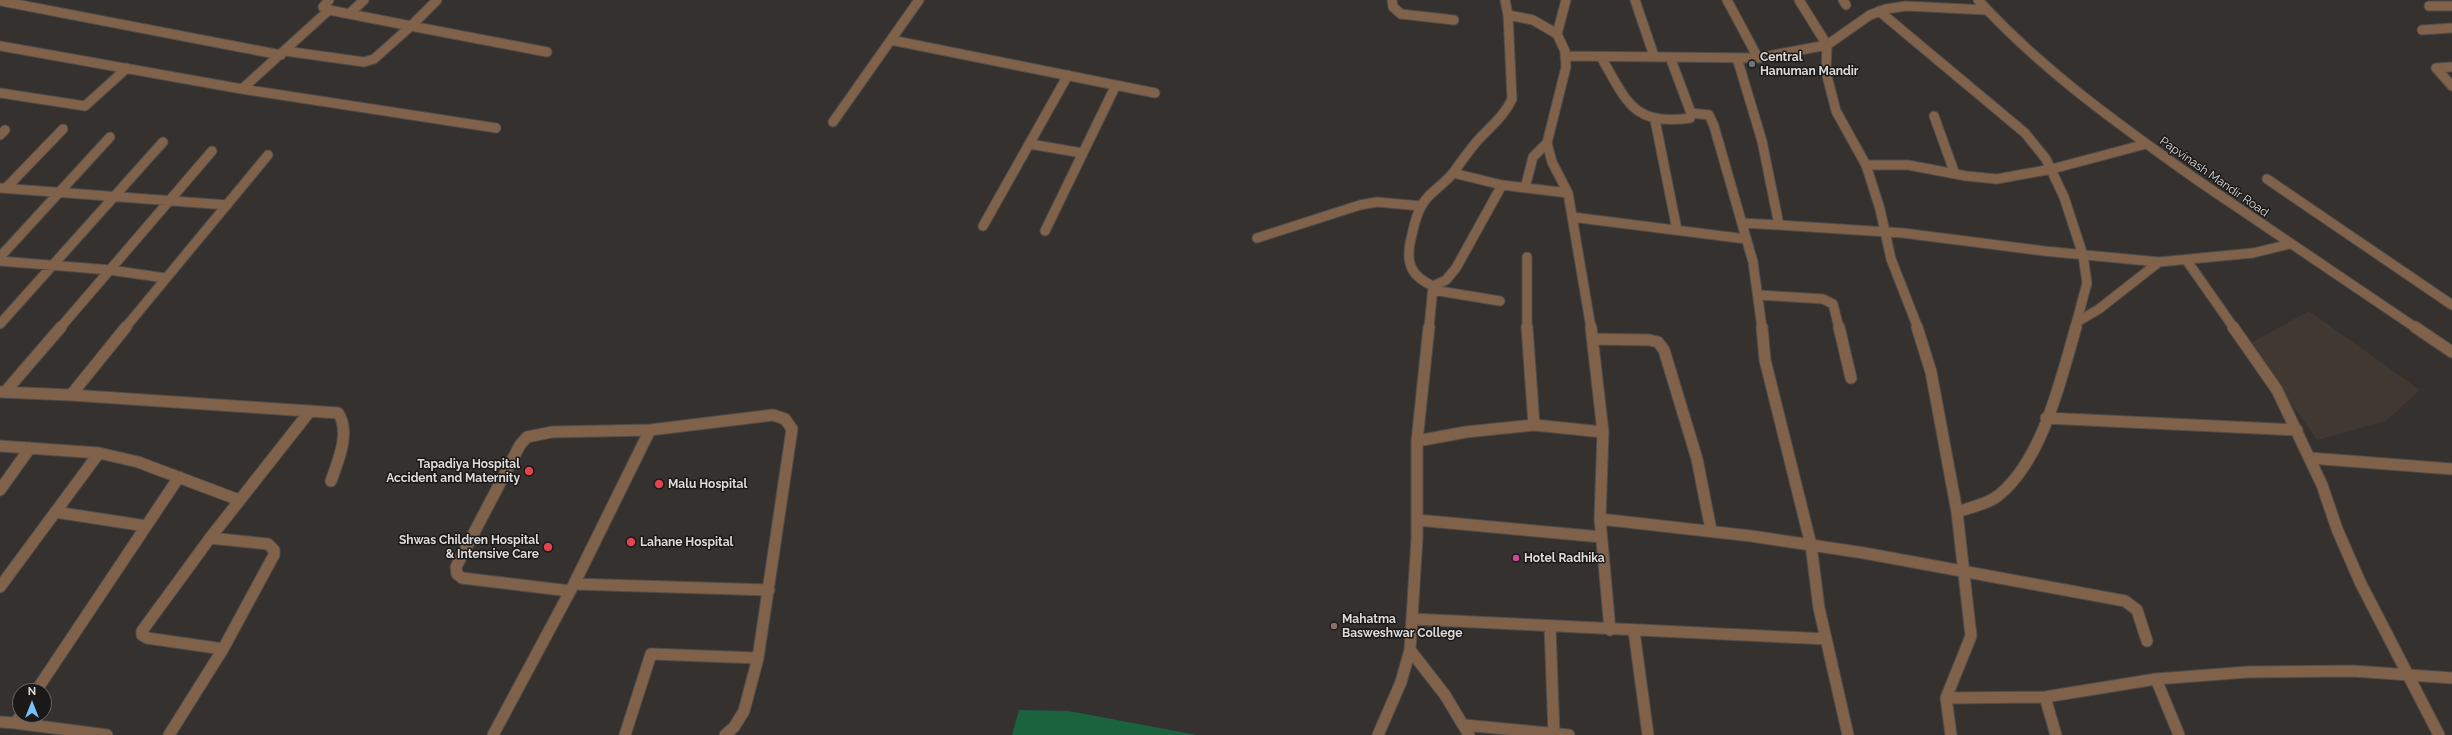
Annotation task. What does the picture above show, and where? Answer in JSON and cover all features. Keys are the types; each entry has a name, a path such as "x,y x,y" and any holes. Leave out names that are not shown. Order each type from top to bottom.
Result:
{"street":[{"path":"329,0 323,7 329,10 547,52"},
{"path":"349,14 364,0"},
{"path":"0,1 283,53 364,62 374,59 411,26 437,0"},
{"path":"834,122 919,0"},
{"path":"1392,0 1393,7 1401,14 1454,20"},
{"path":"1500,301 1433,288 1420,280 1412,272 1409,264 1410,247 1421,206 1453,173 1466,153 1506,110 1512,99 1508,15 1505,0"},
{"path":"1566,0 1557,34 1565,56 1566,67 1563,84 1547,143 1552,162 1568,194 1593,339 1603,432 1600,519 1610,630"},
{"path":"1635,0 1654,56"},
{"path":"1727,0 1758,58"},
{"path":"1799,0 1827,45 1826,72 1836,111 1866,165 1880,209 1883,231 1901,292 1920,334 1931,372 1958,512 1966,573 1971,636 1946,698 1951,735"},
{"name":"Papvinash Mandir Road","path":"1978,0 1986,10 2042,64 2146,144 2290,244 2452,352"},
{"path":"1565,56 1737,58 1777,56 1827,45 1860,21 1879,11 1906,6 1986,10"},
{"path":"2429,6 2452,6"},
{"path":"242,89 329,10"},
{"path":"1879,11 2025,133 2037,146 2052,169 2074,224 2083,255 2087,282 2077,322 2046,418 2019,476 2000,494 1983,504 1958,512"},
{"path":"1508,15 1533,20 1557,34"},
{"path":"2422,30 2452,28"},
{"path":"892,40 1155,93"},
{"path":"0,46 242,89 496,128"},
{"path":"1600,57 1633,109 1641,115 1655,120 1687,119 1690,118 1691,113 1670,57"},
{"path":"1737,58 1752,99 1779,225"},
{"path":"2452,67 2436,68 2452,86"},
{"path":"0,93 85,106 127,68"},
{"path":"984,226 1068,75"},
{"path":"1045,231 1116,85"},
{"path":"1691,113 1705,114 1711,118 1742,223 1759,295 1765,360 1811,545 1819,608 1847,724 1848,735"},
{"path":"1934,116 1954,174"},
{"path":"1655,120 1677,230"},
{"path":"3,188 63,129"},
{"path":"0,257 110,137"},
{"path":"0,324 117,196 163,142"},
{"path":"1525,188 1530,162 1534,153 1547,143"},
{"path":"1030,144 1082,153"},
{"path":"1866,165 1908,165 1954,174 1997,179 2052,169 2146,144"},
{"path":"3,392 110,270 212,150"},
{"path":"71,395 165,278 268,155"},
{"path":"1453,173 1502,185 1568,194"},
{"path":"2267,179 2452,305"},
{"path":"1433,288 1446,280 1456,268 1502,185"},
{"path":"3,188 227,205"},
{"path":"1258,238 1360,205 1388,203 1421,206"},
{"path":"1572,217 1746,239"},
{"path":"1742,223 1883,231 2083,255 2159,262 2187,261 2253,253 2290,244"},
{"path":"1527,257 1527,335 1534,425"},
{"path":"0,260 110,270 165,278"},
{"path":"2187,261 2276,390 2310,458 2360,582 2410,675 2439,735"},
{"path":"2077,322 2102,308 2144,271 2159,262"},
{"path":"1378,735 1386,713 1401,682 1410,650 1413,619 1417,520 1417,441 1433,288"},
{"path":"1759,295 1823,299 1833,304 1851,378"},
{"path":"1593,339 1650,340 1658,342 1664,350 1696,459 1711,530"},
{"path":"3,392 71,395 338,413 344,421 340,452 332,480"},
{"path":"223,649 147,638 142,635 146,625 210,538 310,411"},
{"path":"725,735 734,728 744,711 758,658 769,590 792,428 789,421 784,417 773,415 650,430 552,432 527,438 520,445 456,567 457,574 462,578 572,588 769,590"},
{"path":"2046,418 2297,430"},
{"path":"1417,441 1466,432 1534,425 1603,432"},
{"path":"493,735 572,588 650,430"},
{"path":"0,446 99,453 138,462 239,500"},
{"path":"0,490 30,448"},
{"path":"0,587 99,453"},
{"path":"2310,458 2452,469"},
{"path":"41,683 180,477"},
{"path":"55,512 146,526"},
{"path":"1600,519 1711,530 1811,545 1903,560 2125,602 2137,610 2148,641"},
{"path":"1417,520 1601,537"},
{"path":"169,735 208,676 274,555 274,550 268,544 210,538"},
{"path":"1413,619 1610,630 1826,639"},
{"path":"1550,626 1554,734"},
{"path":"1634,631 1648,735"},
{"path":"1410,650 1445,694 1467,730 1569,735"},
{"path":"625,735 651,654 758,658"},
{"path":"1946,698 2045,697 2156,679 2248,672 2353,671 2452,678"},
{"path":"2156,679 2179,735"},
{"path":"2045,697 2056,735"},
{"path":"0,722 12,720"},
{"path":"40,723 107,735"}],"shaded area":[{"path":"2309,311 2420,390 2386,421 2317,440 2249,344"}],"green space":[{"path":"1019,710 1069,711 1197,735 1012,735"}],"place":[{"name":"Central Hanuman Mandir","path":"1752,64"},
{"name":"Tapadiya Hospital Accident and Maternity","path":"529,471"},
{"name":"Malu Hospital","path":"659,484"},
{"name":"Lahane Hospital","path":"631,542"},
{"name":"Shwas Children Hospital & Intensive Care","path":"548,547"},
{"name":"Hotel Radhika","path":"1516,558"},
{"name":"Mahatma Basweshwar College","path":"1334,626"}]}
